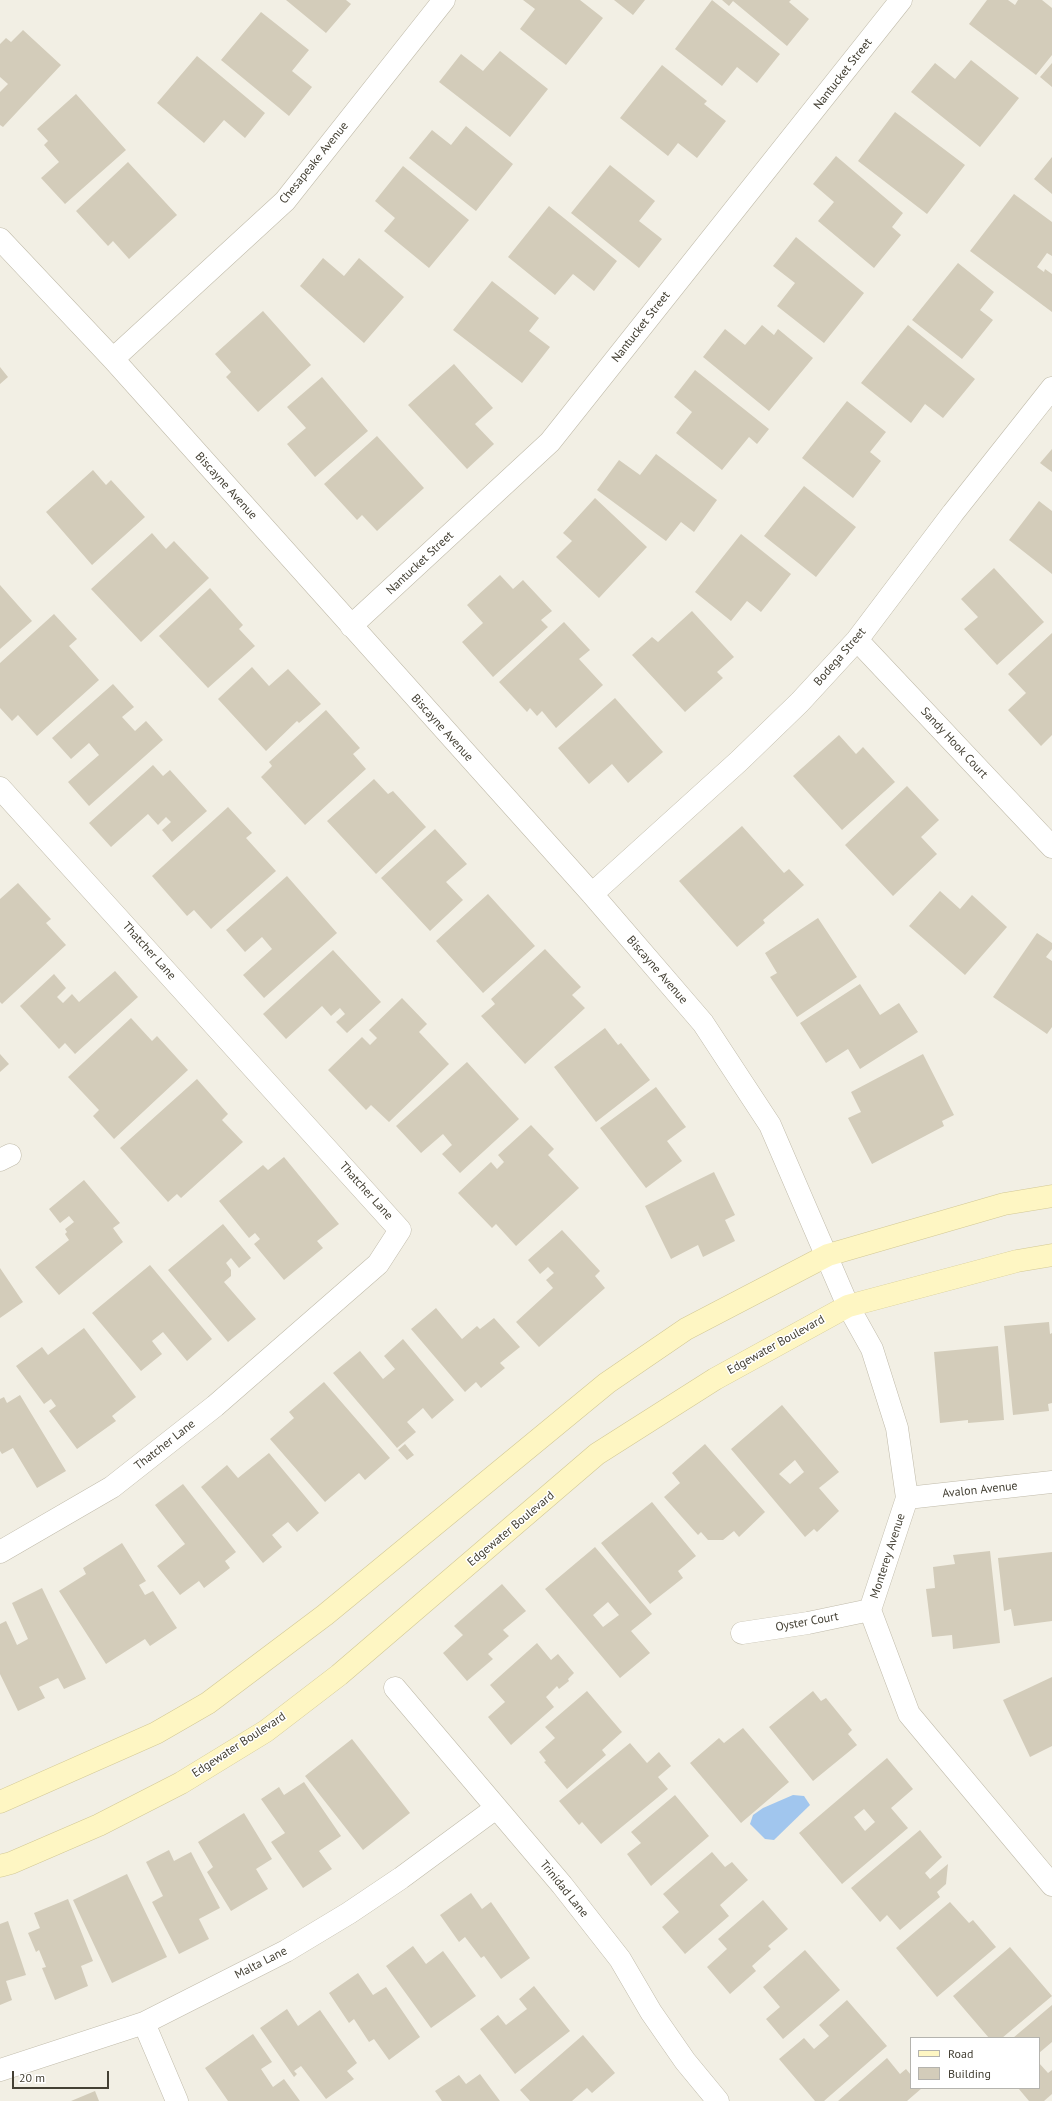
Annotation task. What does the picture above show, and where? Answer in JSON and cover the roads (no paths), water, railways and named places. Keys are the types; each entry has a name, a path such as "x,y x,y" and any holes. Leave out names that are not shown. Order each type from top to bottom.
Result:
{"street":[{"name":"Chesapeake Avenue","path":"113,359 285,201 444,0"},
{"name":"Nantucket Street","path":"351,626 550,442 901,0"},
{"name":"Biscayne Avenue","path":"0,239 113,359 592,894 703,1023 770,1125 828,1256"},
{"name":"Bodega Street","path":"592,894 739,761 800,702 857,640 953,513 1052,388"},
{"name":"Sandy Hook Court","path":"857,640 1052,847"},
{"name":"Thatcher Lane","path":"0,788 400,1230 378,1264 214,1406 112,1487 0,1552"},
{"path":"0,1802 156,1733 208,1703 325,1615 607,1383 686,1329 828,1256 1004,1204 1052,1196"},
{"name":"Edgewater Boulevard","path":"0,1866 99,1825 181,1782 266,1731 340,1675 597,1454 715,1379 848,1306 1017,1261 1052,1255"},
{"name":"Monterey Avenue","path":"828,1256 848,1306 872,1349 897,1428 907,1498 870,1610 909,1714 1052,1885"},
{"name":"Avalon Avenue","path":"907,1498 1052,1482"},
{"name":"Oyster Court","path":"742,1632 808,1623 870,1610"},
{"name":"Trinidad Lane","path":"395,1688 562,1885 620,1958 651,2012 684,2061 718,2101"},
{"name":"Malta Lane","path":"0,2070 144,2023 286,1951 349,1913 401,1878 496,1808"},
{"path":"144,2023 177,2101"}],"water":[{"path":"793,1795 804,1796 810,1805 774,1840 765,1839 750,1824 753,1815 763,1808"}]}
